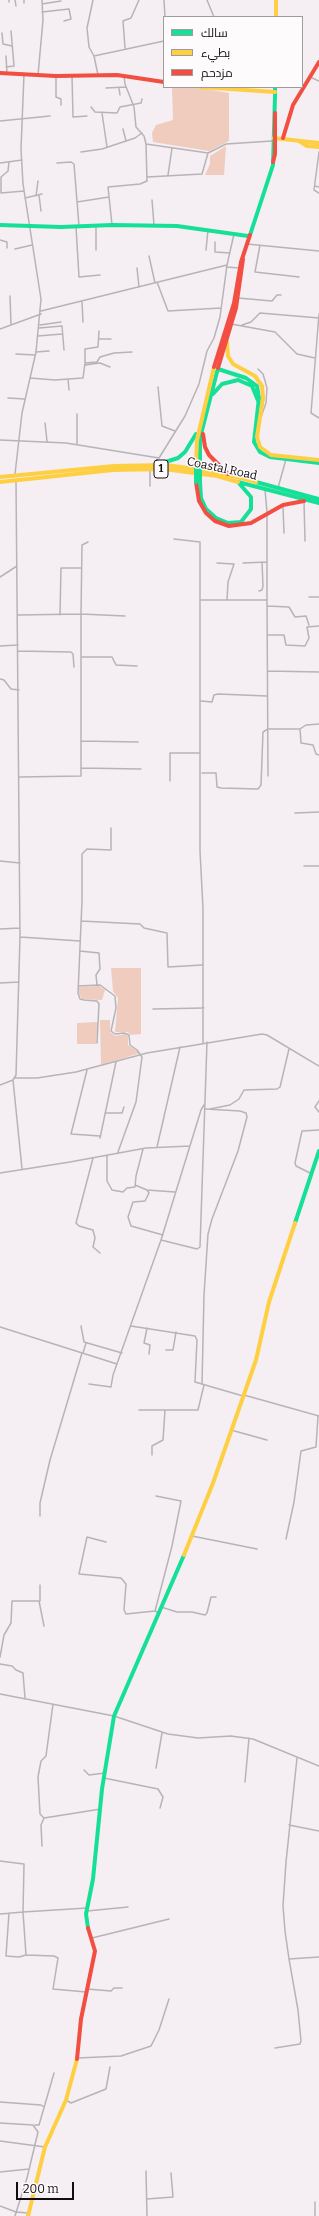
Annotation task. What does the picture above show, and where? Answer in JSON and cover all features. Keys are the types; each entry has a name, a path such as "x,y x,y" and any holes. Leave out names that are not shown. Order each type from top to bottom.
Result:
{"main road":[{"path":"276,0 276,16"},
{"path":"283,138 293,105 319,62"},
{"path":"0,73 56,76 124,76 163,82"},
{"path":"218,88 275,92 273,139 275,154 248,236 247,244"},
{"path":"273,139 283,138 319,143"},
{"path":"299,141 307,146 319,147"},
{"path":"272,163 240,268 234,303 201,429 198,465 198,482 201,507 209,517 222,524 243,525 283,505 304,501 314,502"},
{"path":"0,225 78,227 154,225 208,229 248,236"},
{"path":"151,467 171,461 185,452 201,429 210,400 216,368 238,298 243,259"},
{"path":"227,335 227,347 231,362 238,368 255,376 262,386 257,438 260,447 266,453 286,458"},
{"path":"216,368 246,378 255,383 259,392 259,403 254,430 255,445 264,455 319,461"},
{"path":"210,400 219,386 228,381 238,380 252,386 259,403"},
{"path":"198,482 201,498 211,514 222,521 235,523 247,516 252,502 246,489 211,459 205,447 201,429"},
{"name":"Coastal Road","path":"0,477 15,478 151,467 235,479 278,488 319,499"},
{"name":"Coastal Road","path":"0,482 15,478"},
{"name":"Coastal Road","path":"235,479 264,489 319,503"},
{"path":"28,2215 46,2147 66,2100 77,2058 79,2029 94,1955 92,1938 87,1925 87,1910 97,1850 104,1775 114,1716 157,1612 161,1607 192,1536 232,1430 256,1360 269,1302 319,1151"}],"street":[{"path":"15,0 16,6"},
{"path":"38,75 42,0"},
{"path":"93,0 87,28 89,47 94,56 98,76"},
{"path":"125,48 123,21 131,18 139,0"},
{"path":"164,0 165,16"},
{"path":"207,0 214,16"},
{"path":"42,4 61,2"},
{"path":"42,12 69,9 71,19 64,21"},
{"path":"6,67 14,66 11,31"},
{"path":"2,33 3,44 12,46"},
{"path":"94,56 125,48 163,41"},
{"path":"6,56 6,74"},
{"path":"0,1085 15,1078 19,982 20,776 15,478 18,439 25,399 36,352 41,312 40,286 24,198 22,160 25,75"},
{"path":"56,76 56,97 61,99 62,105"},
{"path":"72,76 73,117 87,116"},
{"path":"112,225 108,187 144,184 147,177 146,144 142,133 136,127 133,104 126,87 124,76"},
{"path":"310,77 319,81"},
{"path":"106,88 126,87"},
{"path":"119,88 120,95"},
{"path":"91,107 94,112 118,113 120,107 141,103 142,99"},
{"path":"102,113 107,148"},
{"path":"0,121 50,116"},
{"path":"123,129 126,141"},
{"path":"81,152 92,152 107,148 137,138 142,133"},
{"path":"146,144 208,153 226,144 273,139"},
{"path":"168,175 172,148"},
{"path":"319,152 315,178 315,191 319,193"},
{"path":"147,177 202,174 208,153"},
{"path":"0,163 22,160"},
{"path":"9,162 8,171 1,177 1,193 24,192"},
{"path":"57,163 71,162 74,164 77,202 79,277 100,275"},
{"path":"36,196 38,181"},
{"path":"315,186 319,187"},
{"path":"24,198 42,194"},
{"path":"39,195 41,211"},
{"path":"77,202 109,197"},
{"path":"152,200 154,225"},
{"path":"96,226 96,250"},
{"path":"206,250 208,229"},
{"path":"0,440 18,439 77,444 158,458 176,431 196,392 207,351 214,338 222,308 227,266 234,234"},
{"path":"0,240 7,242 7,248"},
{"path":"215,242 215,252 230,253"},
{"path":"247,244 319,251"},
{"path":"15,249 33,245"},
{"path":"260,245 255,272 299,277"},
{"path":"149,256 155,283"},
{"path":"0,329 41,312 138,287 227,266 240,268"},
{"path":"136,268 138,287"},
{"path":"158,282 168,311 222,308"},
{"path":"238,298 272,301 277,295 281,295"},
{"path":"10,296 12,325"},
{"path":"82,302 83,322"},
{"path":"231,324 242,325 251,322 260,313 319,318"},
{"path":"319,314 311,412 318,415 319,418"},
{"path":"40,325 61,322"},
{"path":"242,325 247,329 275,332 297,354 319,360"},
{"path":"39,328 62,326 64,350"},
{"path":"30,378 84,378 85,349 98,347 99,331"},
{"path":"38,336 63,334"},
{"path":"99,340 111,338"},
{"path":"36,352 50,351"},
{"path":"85,364 98,362 100,357 114,353 132,352"},
{"path":"16,354 35,355"},
{"path":"85,364 100,363 110,367"},
{"path":"258,369 263,374 267,390 266,405 260,418"},
{"path":"68,379 69,390"},
{"path":"158,387 162,426 170,431 176,431"},
{"path":"8,398 25,399"},
{"path":"77,414 77,444"},
{"path":"45,423 46,441"},
{"path":"278,488 286,458"},
{"path":"150,486 151,467"},
{"path":"264,489 267,496 268,776"},
{"path":"304,501 305,541"},
{"path":"283,505 284,533"},
{"path":"174,539 200,542 202,965 204,1008 203,1043"},
{"path":"20,776 80,777 81,568 82,545 88,542"},
{"path":"259,591 262,590 263,586 262,562"},
{"path":"243,563 267,562"},
{"path":"217,563 234,564 228,582 228,600"},
{"path":"0,577 17,566"},
{"path":"60,615 61,568 81,568"},
{"path":"309,597 319,597"},
{"path":"200,600 267,600"},
{"path":"267,606 289,607 295,618 306,616 309,626 307,627 308,642 305,646 286,645 284,635 268,635"},
{"path":"18,615 81,614 125,616"},
{"path":"309,626 319,626"},
{"path":"0,646 18,645"},
{"path":"18,651 71,652 74,656 74,667"},
{"path":"81,657 112,657 116,665 137,666"},
{"path":"268,671 319,672"},
{"path":"0,679 4,680 11,689 19,690"},
{"path":"201,701 212,702 214,695 218,694 267,696"},
{"path":"201,773 216,773 217,786 221,788 260,788 262,734 268,729 300,729 306,725 319,724"},
{"path":"300,729 301,743 313,745 319,755"},
{"path":"81,741 138,742"},
{"path":"170,781 170,753 201,753"},
{"path":"81,768 141,769"},
{"path":"295,813 319,812"},
{"path":"96,1042 99,1004 97,1001 80,999 78,986 82,852 86,849 111,850 111,828"},
{"path":"0,862 20,862"},
{"path":"304,866 319,866"},
{"path":"81,921 140,924 144,928 167,933 168,967 202,965"},
{"path":"0,929 20,928"},
{"path":"20,937 80,941"},
{"path":"80,951 96,952 100,954 100,969 95,977 97,985"},
{"path":"0,983 19,982"},
{"path":"78,986 97,985 113,994 116,998 116,1008 111,1031 115,1034 124,1033 129,1035 130,1045 141,1055 136,1102 118,1152"},
{"path":"153,1009 204,1008"},
{"path":"15,1078 38,1078 87,1070 141,1055 180,1047 265,1034 319,1066"},
{"path":"89,1384 111,1388 117,1364 163,1235 175,1192 204,1105 207,1042"},
{"path":"157,1147 180,1047"},
{"path":"210,1109 230,1105 239,1099 244,1090 277,1090 280,1087 289,1049"},
{"path":"87,1070 71,1134 100,1137 116,1062"},
{"path":"13,1080 22,1170"},
{"path":"319,1101 315,1107 319,1112"},
{"path":"161,1240 197,1249 200,1247 206,1109 204,1105"},
{"path":"105,1113 122,1113 124,1107"},
{"path":"138,1410 198,1410 203,1385 204,1295 208,1234 212,1219 238,1151 247,1117 246,1113 240,1111 206,1109"},
{"path":"312,1174 296,1166 295,1164 302,1131 319,1130"},
{"path":"0,1173 70,1162 143,1148 190,1146"},
{"path":"107,1154 106,1176 112,1190 123,1192 127,1188 134,1188 143,1148"},
{"path":"95,1156 91,1162 76,1223 79,1226 92,1230 95,1238 94,1249 100,1253"},
{"path":"135,1185 147,1190 175,1192"},
{"path":"147,1190 148,1193 145,1201 133,1202 128,1219 132,1227 163,1235"},
{"path":"81,1326 83,1341 122,1353"},
{"path":"131,1326 176,1332 193,1335 196,1337 195,1382 319,1416 316,1447 301,1451 294,1502 286,1539"},
{"path":"0,1327 117,1364"},
{"path":"147,1328 144,1343 150,1345 149,1354"},
{"path":"166,1350 173,1350 176,1332"},
{"path":"40,1516 40,1503 50,1460 86,1342"},
{"path":"152,1455 152,1446 163,1440 166,1410"},
{"path":"232,1430 267,1440"},
{"path":"106,1542 87,1537 79,1574 117,1577 122,1579 126,1584 124,1610 126,1614 157,1612 172,1546 180,1501 156,1496"},
{"path":"192,1536 257,1549"},
{"path":"40,1584 38,1600 40,1603 44,1626"},
{"path":"161,1607 177,1612 192,1612 205,1615 207,1613 211,1597 216,1597"},
{"path":"0,1657 4,1635 11,1622 11,1603 15,1601 38,1600"},
{"path":"0,1664 12,1665 16,1670 22,1673 25,1678 25,1698"},
{"path":"0,1694 114,1716 162,1733 198,1738 231,1736 249,1738 270,1744 296,1758 319,1766"},
{"path":"44,1818 40,1813 38,1778 41,1761 46,1756 53,1704"},
{"path":"156,1768 162,1733"},
{"path":"245,1782 249,1738"},
{"path":"275,2048 300,2044 301,2042 298,2010 289,1959 283,1906 296,1758"},
{"path":"84,1770 89,1775 104,1775 158,1789 163,1797 160,1808"},
{"path":"44,1818 101,1809"},
{"path":"42,1846 41,1825 44,1818"},
{"path":"289,1825 319,1831"},
{"path":"0,1861 24,1864 23,1912 26,1955"},
{"path":"0,1914 128,1907"},
{"path":"9,1913 6,1956 54,1956 58,1958 53,1989 111,1991 114,1988 122,1988"},
{"path":"92,1938 169,1919"},
{"path":"289,1959 319,1957"},
{"path":"77,2058 121,2056 151,2046 159,2030 169,1999"},
{"path":"66,2100 71,2104 90,2094 106,2089 110,2067"},
{"path":"0,2123 39,2125 54,2073"},
{"path":"0,2102 44,2106"},
{"path":"15,2216 38,2132 33,2125"},
{"path":"0,2141 35,2144 46,2147"},
{"path":"0,2172 29,2169"},
{"path":"146,2171 147,2216"},
{"path":"147,2199 173,2197 171,2173"},
{"path":"315,2202 316,2216"},
{"path":"0,2206 28,2215"}],"shaded area":[{"path":"172,88 200,88 229,93 229,141 209,151 153,142 152,133 156,125 173,120"},
{"path":"226,146 224,175 205,175 210,164 210,156"},
{"path":"111,968 141,968 141,1034 131,1035 127,1032 115,1032 118,998 113,991"},
{"path":"99,986 105,990 102,1000 82,999 79,994 79,987"},
{"path":"100,1020 110,1020 110,1032 115,1036 125,1034 128,1036 128,1045 140,1053 101,1065"},
{"path":"98,1022 96,1044 77,1044 77,1023"}],"traffic: fast":[{"path":"275,88 275,96"},
{"path":"250,235 273,165 275,96"},
{"path":"0,225 61,227 112,225 177,226 248,236"},
{"path":"200,465 200,438 218,368"},
{"path":"218,369 246,378 257,386 259,398 254,442 260,452 270,457 319,463"},
{"path":"213,394 222,384 238,380 252,386 259,403"},
{"path":"162,463 178,458 185,452 196,434"},
{"path":"196,465 196,482"},
{"path":"200,465 200,482"},
{"path":"200,482 201,498 206,509 216,518 228,523 241,522 251,509 251,497 238,482"},
{"path":"238,482 319,503"},
{"path":"256,482 319,499"},
{"path":"295,1223 319,1151"},
{"path":"88,1928 86,1914 93,1879 102,1789 114,1716 184,1555"}],"traffic: slow":[{"path":"276,0 276,16"},
{"path":"215,88 275,92"},
{"path":"274,138 319,143"},
{"path":"299,141 307,146 319,147"},
{"path":"227,342 228,356 233,364 255,376 262,386 263,398 257,437 260,447 271,455 319,460"},
{"path":"196,465 197,440 214,367"},
{"path":"0,477 114,466 166,465 217,472 256,482"},
{"path":"0,482 113,470 164,469 217,476 238,482"},
{"path":"184,1555 213,1483 256,1360 269,1302 295,1223"},
{"path":"28,2216 45,2147 66,2100 77,2059"}],"traffic: jam":[{"path":"283,138 293,105 319,62"},
{"path":"0,73 56,76 117,75 163,82"},
{"path":"273,162 275,154 275,113"},
{"path":"214,367 234,303 241,262 250,235"},
{"path":"218,368 236,308 243,259"},
{"path":"203,434 205,447 209,455 228,474"},
{"path":"196,482 199,501 206,513 215,521 229,526 251,523 283,505 304,501"},
{"path":"77,2059 81,2019 95,1951 88,1928"}]}
